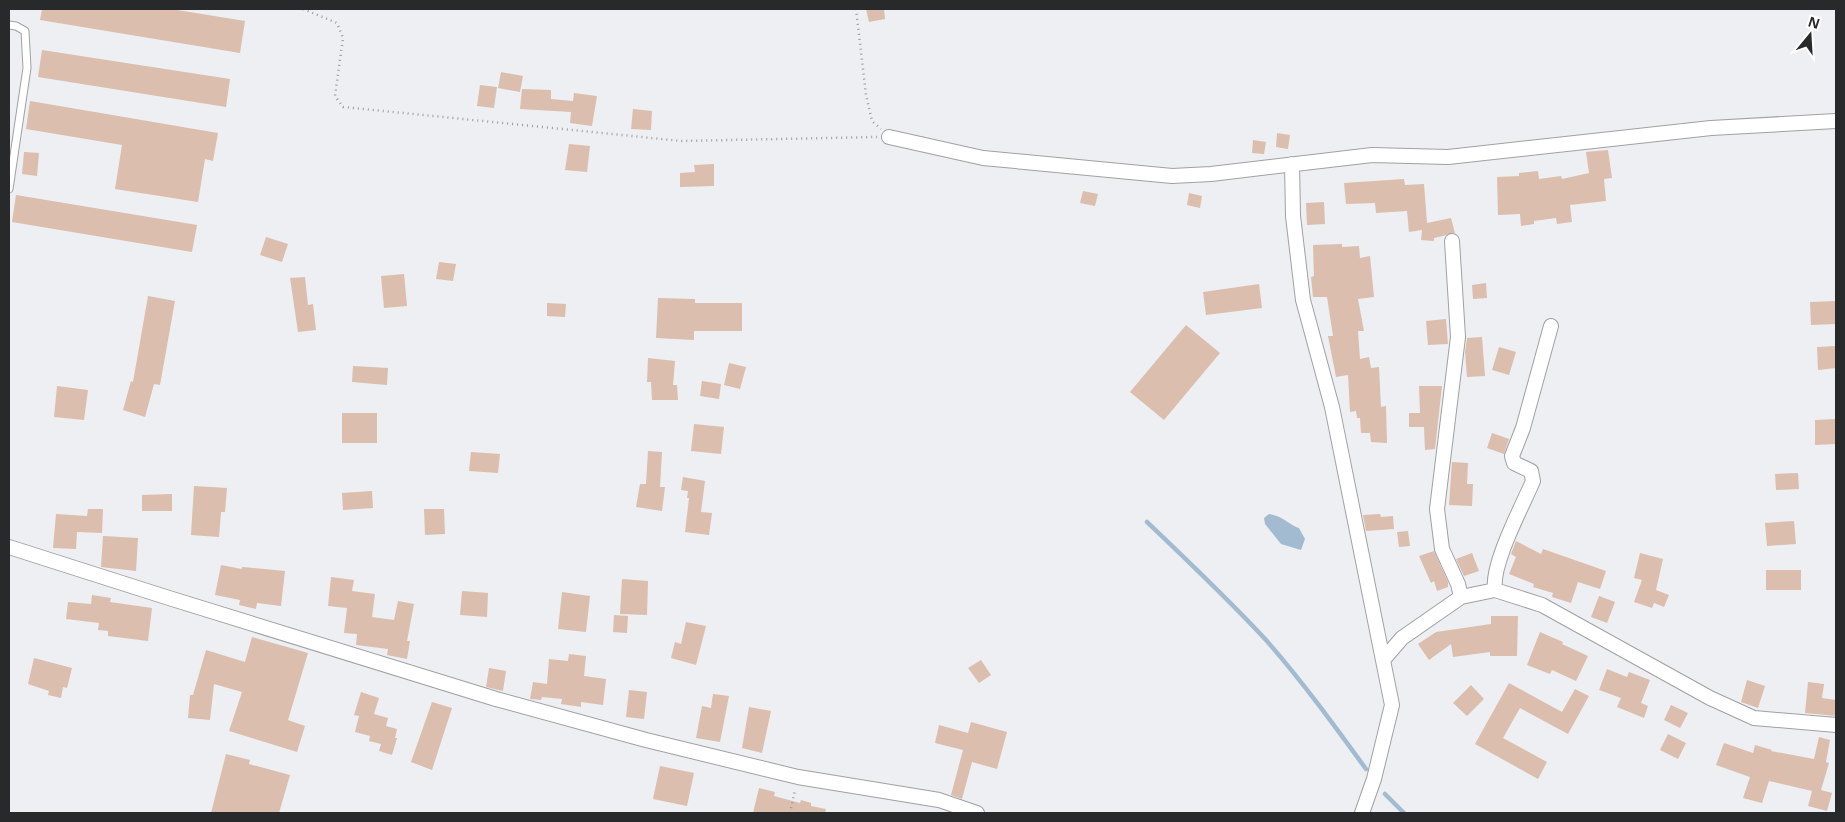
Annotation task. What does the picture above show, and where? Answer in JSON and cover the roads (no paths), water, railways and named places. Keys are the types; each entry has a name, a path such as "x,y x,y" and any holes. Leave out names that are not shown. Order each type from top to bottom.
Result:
{"street":[{"path":"889,137 983,158 1172,176 1372,155 1448,157 1711,128 1836,121"},
{"path":"1292,164 1293,216 1303,300 1332,407 1392,704 1374,779 1362,813"},
{"path":"1452,241 1458,337 1437,509 1442,549 1458,584 1461,597"},
{"path":"1495,590 1494,579 1502,553 1533,481 1531,472 1514,463 1512,456 1522,428 1551,326"},
{"path":"9,546 169,598 496,699 646,740 798,776 939,800 977,813"},
{"path":"1383,660 1402,638 1461,597 1495,590 1542,605 1710,698 1754,718 1836,725"}],"lane":[{"path":"9,25 16,26 25,31 27,68 9,189"}],"water":[{"path":"1269,514 1279,517 1299,528 1305,539 1301,550 1281,544 1265,524 1264,518"}],"waterway":[{"path":"1147,522 1266,640 1305,687 1366,769"},
{"path":"1385,794 1404,813"}]}
